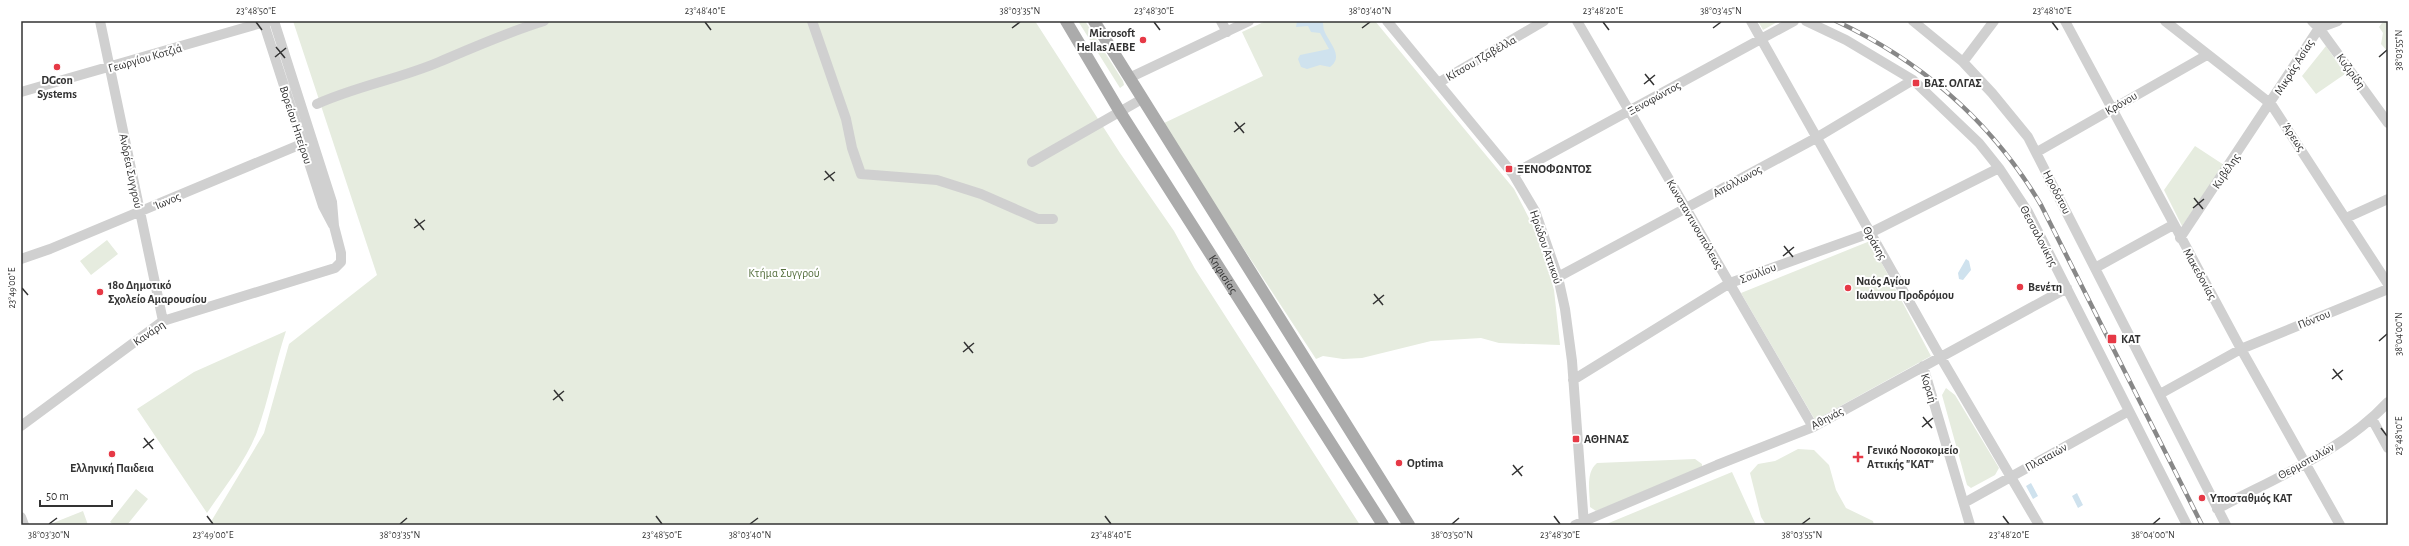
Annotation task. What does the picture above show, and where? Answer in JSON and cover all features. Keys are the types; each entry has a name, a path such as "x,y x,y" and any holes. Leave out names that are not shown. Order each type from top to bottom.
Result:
{"main road":[{"name":"Κηφισίας","path":"1066,21 1120,112 1383,525"},
{"name":"Κηφισίας","path":"1094,21 1408,525"}],"street":[{"name":"Ανδρέα Συγγρού","path":"100,21 163,321"},
{"name":"Βορείου Ηπείρου","path":"274,21 307,142"},
{"path":"317,104 344,93 439,62 515,30 544,21"},
{"path":"812,21 846,120 852,148 861,174 936,180 981,194 1038,219 1053,219"},
{"path":"1221,21 1227,32"},
{"path":"1129,78 1249,21"},
{"name":"Ηρώδου Αττικού","path":"1387,21 1513,174 1536,211 1558,277 1565,309 1573,380 1581,524"},
{"name":"Κίτσου Τζαβέλλα","path":"1438,83 1544,21"},
{"name":"Κωνσταντινουπόλεως","path":"1577,21 1814,426"},
{"name":"Θράκης","path":"1750,21 1940,356 2039,525"},
{"name":"Ξενοφώντος","path":"1513,174 1794,21"},
{"name":"Θεσσαλονίκης","path":"1806,21 1846,40 1913,80 1979,143 1999,168 2028,212 2187,525"},
{"name":"Ηροδότου","path":"1913,21 1963,62 2019,124 2037,152 2160,394"},
{"path":"1963,62 1994,21"},
{"name":"Μακεδονίας","path":"2065,21 2180,238 2340,525"},
{"name":"Άρεως","path":"2165,21 2177,24 2206,55 2271,104 2388,284"},
{"name":"Μικράς Ασίας","path":"2271,104 2315,24 2338,21"},
{"name":"Γεωργίου Κοτζιά","path":"21,92 265,22"},
{"name":"Βορείου Ηπείρου","path":"265,22 307,142 332,202 334,226 341,253 341,262"},
{"name":"Κυζιρίδη","path":"2315,24 2388,123"},
{"name":"Κρόνου","path":"2037,152 2111,108 2206,55"},
{"name":"Απόλλωνος","path":"1558,277 1687,209 1816,138 1913,80"},
{"path":"1032,162 1142,99"},
{"name":"Κυβέλης","path":"2180,238 2271,104"},
{"name":"Ίωνος","path":"21,259 140,212 307,142"},
{"name":"Σουλίου","path":"1573,380 1730,283 1870,233 1999,168"},
{"path":"2346,218 2388,198"},
{"path":"2095,268 2173,225"},
{"name":"Κανάρη","path":"21,426 163,321 335,268 341,262"},
{"name":"Αθηνάς","path":"1581,524 1814,426 2067,288"},
{"name":"Πόντου","path":"2241,349 2388,289"},
{"path":"2226,525 2160,394 2241,349"},
{"name":"Κοραή","path":"1922,366 1970,525"},
{"name":"Θερμοπυλών","path":"2217,509 2306,462 2372,419 2388,402"},
{"name":"Πλαταιών","path":"1964,503 2129,410"},
{"path":"2372,419 2388,448"},
{"path":"21,517 24,525"}],"green space":[{"name":"Κτήμα Συγγρού","path":"293,21 1035,21 1120,153 1174,231 1195,269 1360,525 209,525 264,433 289,344 377,275"},
{"path":"1078,21 1085,21 1123,81 1124,85 1120,88"},
{"path":"1266,21 1375,21 1514,189 1532,224 1545,257 1554,290 1560,345 1499,343 1481,338 1431,341 1362,358 1343,359 1323,356 1316,359 1162,124 1263,76 1242,32"},
{"path":"1758,21 1779,21 1763,30"},
{"path":"2388,21 2388,52 2381,44 2383,33 2379,27 2382,23"},
{"path":"2326,46 2345,74 2316,94 2302,76"},
{"path":"2195,146 2224,165 2182,226 2164,190"},
{"path":"107,240 118,254 91,275 80,261"},
{"path":"1870,241 1931,356 1815,420 1741,293"},
{"path":"286,331 257,432 247,453 207,513 137,409 194,372"},
{"path":"1946,388 1955,395 1999,468 1995,475 1971,488 1967,485 1942,395"},
{"path":"1798,449 1814,450 1829,465 1836,490 1846,508 1873,521 1874,525 1766,525 1761,517 1750,473 1758,464 1775,461"},
{"path":"1695,459 1702,464 1702,469 1596,511 1590,507 1590,478 1593,467 1597,463"},
{"path":"1732,472 1756,525 1604,525"},
{"path":"136,489 148,499 127,525 114,525 110,522"},
{"path":"83,511 88,525 48,525"}],"water":[{"path":"1297,21 1322,21 1326,35 1336,54 1334,63 1330,67 1320,65 1307,69 1301,67 1298,59 1300,55 1329,49 1320,33 1311,32 1308,26 1296,27"},
{"path":"1966,259 1969,261 1971,270 1963,280 1959,279 1958,273"},
{"path":"2031,483 2038,496 2033,499 2026,486"},
{"path":"2077,493 2083,505 2078,508 2072,496"}],"railway":[{"path":"1836,21 1868,37 1898,55 1953,97 1978,121 2001,147 2022,175 2041,205 2202,525"}],"place":[{"name":"Microsoft Hellas AEBE","path":"1143,40"},
{"name":"DGcon Systems","path":"57,67"},
{"name":"ΒΑΣ. ΟΛΓΑΣ","path":"1916,83"},
{"name":"ΞΕΝΟΦΩΝΤΟΣ","path":"1509,169"},
{"name":"Βενέτη","path":"2020,287"},
{"name":"Ναός Αγίου Ιωάννου Προδρόμου","path":"1848,288"},
{"name":"18ο Δημοτικό Σχολείο Αμαρουσίου","path":"100,292"},
{"name":"ΚΑΤ","path":"2112,339"},
{"name":"ΑΘΗΝΑΣ","path":"1576,439"},
{"name":"Ελληνική Παιδεια","path":"112,454"},
{"name":"Γενικό Νοσοκομείο Αττικής \"ΚΑΤ\"","path":"1858,457"},
{"name":"Optima","path":"1399,463"},
{"name":"Υποσταθμός ΚΑΤ","path":"2202,498"}]}
